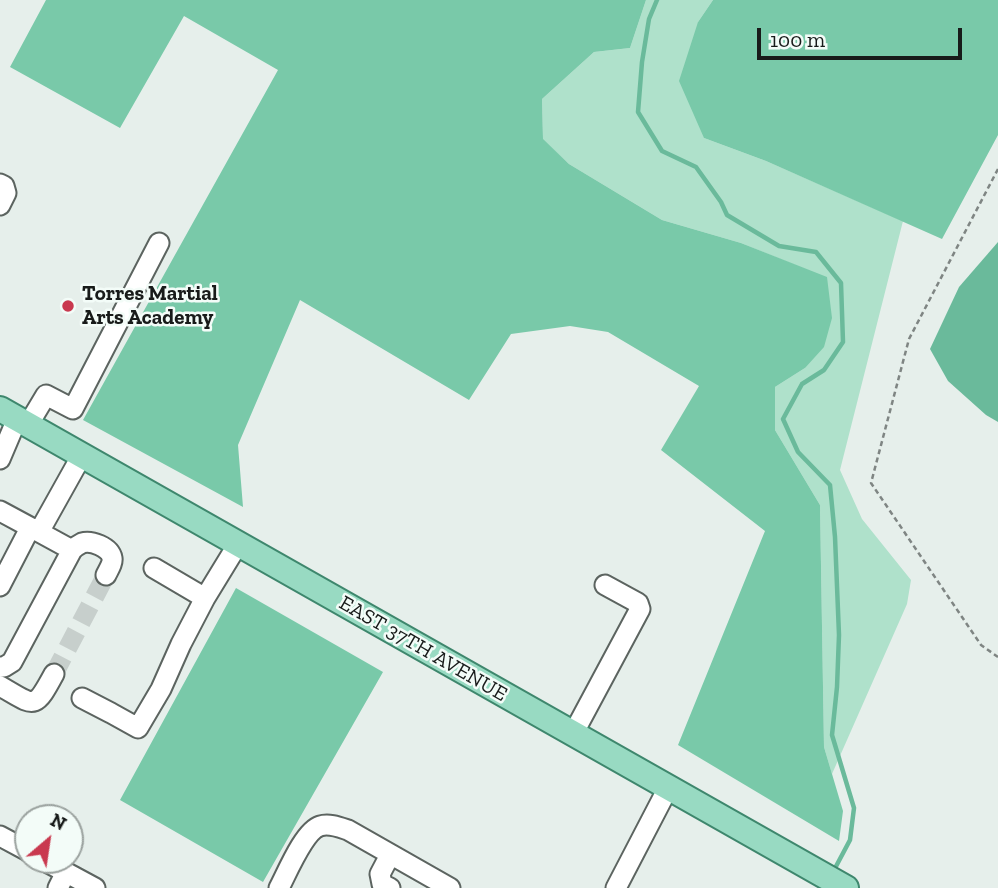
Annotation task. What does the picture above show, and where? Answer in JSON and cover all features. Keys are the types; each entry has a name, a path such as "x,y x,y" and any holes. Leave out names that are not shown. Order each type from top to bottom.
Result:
{"main road":[{"name":"EAST 37TH AVENUE","path":"15,418 846,888"}],"street":[{"path":"0,184 4,186 6,194 0,205"},
{"path":"0,459 15,418 46,395 73,409 159,243"},
{"path":"0,586 82,455"},
{"path":"2,516 72,550"},
{"path":"54,674 37,701 29,702 2,688 13,674 6,665 72,550 80,544 90,542 107,550 113,561 106,575"},
{"path":"82,698 138,728 161,689 205,598 238,544"},
{"path":"154,568 205,598"},
{"path":"573,734 640,609 638,603 605,585"},
{"path":"616,888 668,788"},
{"path":"279,888 306,838 320,825 334,825 348,830 450,888"},
{"path":"390,855 380,874 383,884 390,888"},
{"path":"62,880 95,888"}],"path":[{"path":"998,169 909,339 871,483 981,645 998,657"}],"shaded area":[{"path":"46,0 646,0 630,48 594,52 542,99 543,139 569,164 662,220 741,243 827,277 832,318 824,347 805,368 775,387 775,430 820,505 824,747 843,811 839,841 678,745 765,531 661,450 699,386 608,332 570,326 511,334 469,400 300,300 238,445 243,507 83,420 278,70 184,16 120,128 10,67"},
{"path":"646,0 713,0 698,22 704,138 766,161 903,221 840,470 862,519 911,580 907,604 832,774 824,747 820,505 775,430 775,387 805,368 827,278 741,243 662,220 569,164 543,140 542,99 594,52 630,48"},
{"path":"713,0 998,0 998,135 942,239 766,161 704,138 679,81 698,22"},
{"path":"998,242 998,422 986,415 948,381 930,349 959,287"},
{"path":"236,588 383,672 263,882 120,800"}],"waterway":[{"path":"657,0 649,19 638,112 662,151 696,167 727,215 779,246 816,252 841,283 843,342 824,370 802,384 783,419 798,452 830,485 839,635 832,735 854,808 850,840 833,872"}],"tunnel":[{"path":"54,674 106,575"}],"place":[{"name":"Torres Martial Arts Academy","path":"68,306"}]}
